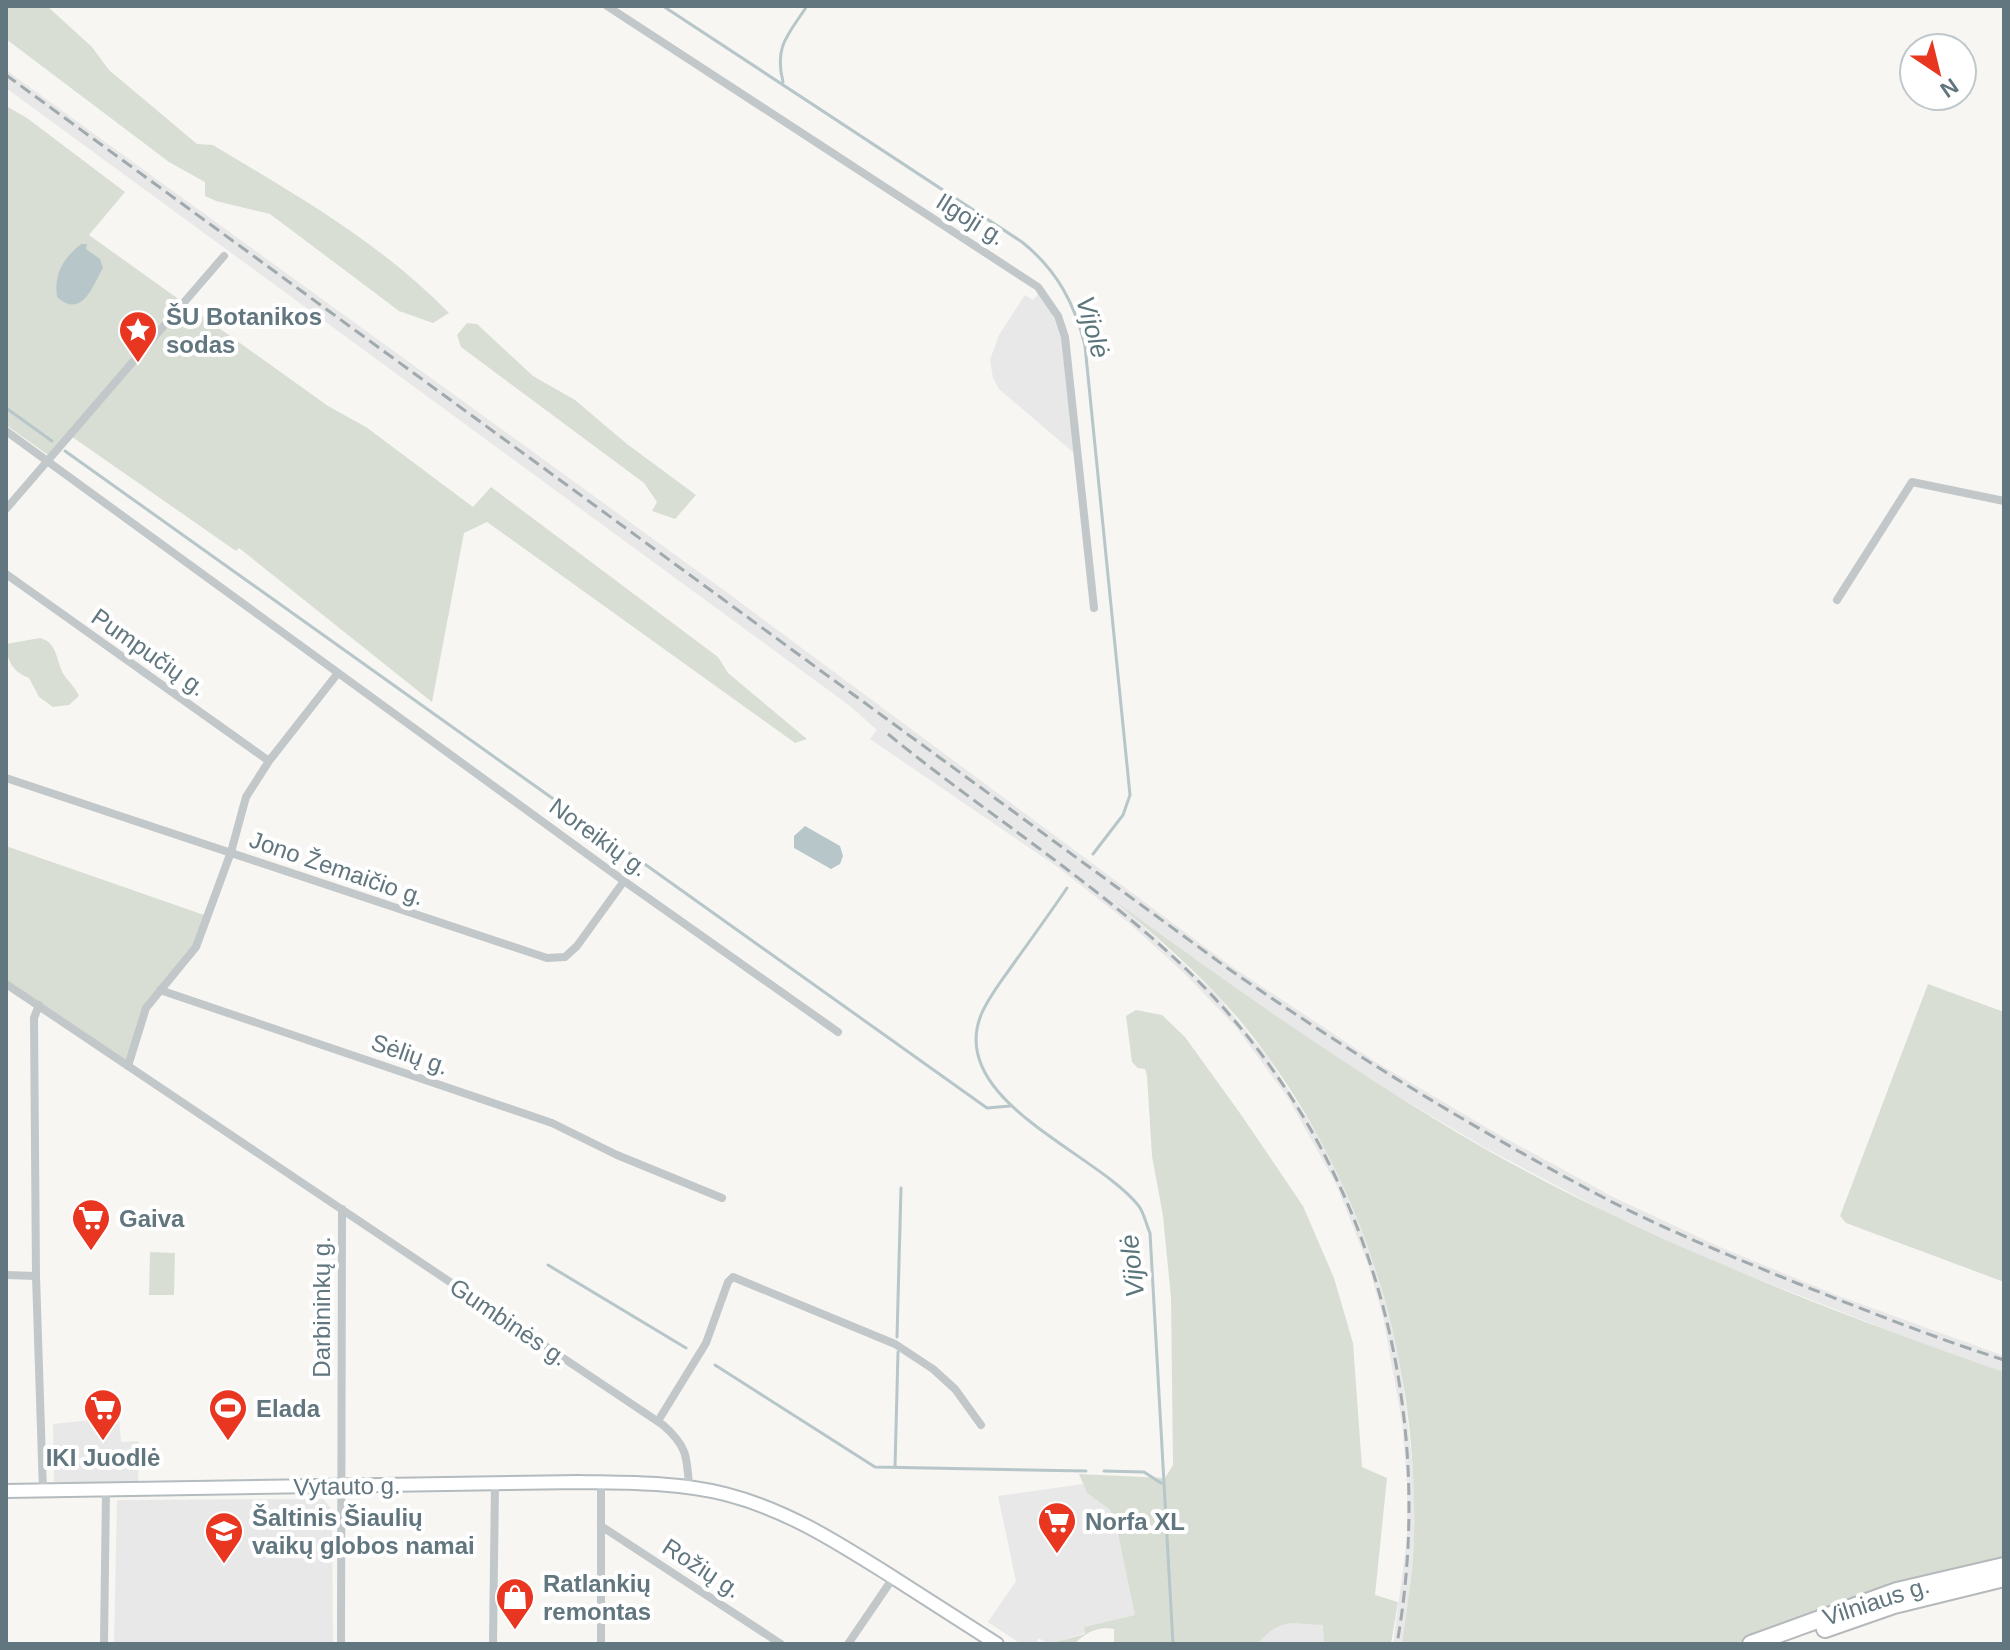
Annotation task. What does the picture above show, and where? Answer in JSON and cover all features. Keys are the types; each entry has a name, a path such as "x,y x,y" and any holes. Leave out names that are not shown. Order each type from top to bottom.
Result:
{"highway":[{"name":"Vilniaus g.","path":"1751,1644 1897,1591 2004,1566"},
{"name":"Vilniaus g.","path":"1781,1644 1894,1605 1949,1589 2004,1578"}],"main road":[{"name":"Vytauto g.","path":"6,1491 601,1482 689,1487"},
{"path":"689,1487 733,1496 788,1515 837,1542 997,1644"}],"street":[{"name":"Ilgoji g.","path":"607,6 1038,287 1058,316 1065,337 1094,608"},
{"path":"6,509 224,256"},
{"name":"Noreikių g.","path":"6,431 624,881 838,1032"},
{"path":"1837,600 1912,482 2004,501"},
{"name":"Pumpučių g.","path":"6,574 269,761"},
{"path":"128,1066 146,1008 196,947 231,852 246,797 269,761 338,673"},
{"name":"Jono Žemaičio g.","path":"6,778 547,958 565,957 577,946 624,881"},
{"name":"Gumbinės g.","path":"6,984 658,1421 673,1434 685,1451 689,1487"},
{"name":"Sėlių g.","path":"160,990 552,1123 617,1155 722,1198"},
{"path":"39,1005 34,1018 36,1276 43,1491"},
{"name":"Darbininkų g.","path":"341,1644 342,1209"},
{"path":"6,1275 36,1276"},
{"path":"658,1421 706,1343 728,1282 733,1277 895,1344 933,1369 955,1389 981,1425"},
{"path":"601,1482 601,1644"},
{"path":"493,1644 495,1483"},
{"path":"104,1644 106,1490"},
{"name":"Rožių g.","path":"601,1526 781,1644"},
{"path":"848,1644 893,1578"}],"shaded area":[{"path":"6,6 47,6 92,47 109,70 197,144 213,145 337,222 395,264 449,313 433,323 399,311 270,214 205,196 205,182 169,162 6,39"},
{"path":"6,70 725,591 1228,964 1379,1064 1613,1197 1720,1247 1839,1296 2004,1356 2004,1372 1714,1262 1608,1213 1489,1150 1372,1081 1295,1031 1126,910 1216,994 1267,1056 1318,1135 1341,1179 1375,1263 1400,1357 1414,1479 1414,1538 1409,1598 1402,1644 1393,1644 1407,1539 1407,1482 1402,1422 1383,1317 1369,1267 1336,1184 1288,1098 1236,1027 1185,974 1129,923 1056,866 870,739 877,730 850,706 6,88"},
{"path":"6,106 27,118 125,192 89,235 328,406 366,427 473,507 491,487 718,657 728,673 807,739 795,743 487,522 464,533 432,702 239,548 236,551 68,434 48,455 6,425"},
{"path":"81,244 87,244 86,249 100,259 103,268 86,298 73,305 57,297 57,281 65,261"},
{"path":"1039,293 1050,309 1062,338 1074,453 999,389 993,378 990,360 999,335 1025,295 1033,300"},
{"path":"467,323 477,324 533,376 575,400 627,444 696,495 675,519 652,511 657,502 644,483 461,347 457,335"},
{"path":"40,638 53,648 64,675 79,696 69,705 53,707 39,697 29,678 19,673 9,661 6,644"},
{"path":"805,826 840,846 843,856 840,864 831,869 794,848 794,836"},
{"path":"6,846 207,916 196,947 146,1008 128,1066 6,984"},
{"path":"1115,901 1251,999 1344,1061 1487,1150 1549,1183 1676,1244 1806,1299 2004,1372 2004,1560 1826,1609 1734,1644 1402,1644 1414,1535 1413,1466 1405,1397 1392,1329 1374,1264 1349,1200 1319,1138 1283,1079 1228,1006 1165,944"},
{"path":"1928,984 2004,1012 2004,1282 1846,1223 1840,1216"},
{"path":"1136,1010 1162,1015 1185,1037 1303,1206 1334,1278 1353,1343 1362,1467 1387,1478 1375,1595 1398,1602 1391,1644 1324,1644 1323,1625 1294,1623 1273,1630 1258,1644 1114,1644 1114,1629 1108,1628 1092,1631 1074,1644 1048,1644 1085,1634 1084,1627 1135,1615 1117,1529 1110,1510 1087,1493 1079,1474 1165,1478 1173,1465 1171,1298 1163,1216 1152,1156 1147,1076 1145,1069 1138,1068 1132,1062 1126,1016"},
{"path":"150,1252 175,1253 174,1295 149,1295"},
{"path":"119,1417 121,1442 139,1441 138,1482 54,1482 53,1424"},
{"path":"1083,1484 1087,1493 1110,1510 1136,1615 1084,1627 1085,1633 1048,1644 1039,1638 1035,1644 1021,1644 988,1622 1016,1581 998,1496"},
{"name":"Šaltinis Šiaulių vaikų globos namai","path":"323,1499 332,1515 333,1644 114,1644 117,1500"},
{"path":"1279,1623 1324,1625 1324,1644 1258,1644"}],"waterway":[{"name":"Vijolė","path":"663,6 1022,242 1055,276 1070,302 1085,346 1130,795 1123,815 1093,854"},
{"path":"783,82 780,59 784,41 807,6"},
{"path":"6,408 52,441"},
{"path":"65,451 987,1108 1010,1106"},
{"name":"Vijolė","path":"1067,888 988,1001 981,1015 976,1045 985,1073 1004,1098 1031,1122 1118,1185 1140,1208 1150,1233 1173,1644"},
{"path":"897,1337 901,1188"},
{"path":"548,1265 686,1348"},
{"path":"895,1467 898,1352"},
{"path":"715,1365 875,1467 1086,1471"},
{"path":"1104,1471 1144,1472 1161,1483"}],"railway":[{"path":"6,75 1226,967 1320,1030 1463,1119 1633,1212 1799,1284 2004,1360"},
{"path":"888,734 1114,906 1186,969 1249,1038 1301,1114 1344,1195 1376,1280 1397,1369 1408,1460 1408,1552 1397,1644"}],"place":[{"name":"ŠU Botanikos sodas","path":"138,364"},
{"name":"Gaiva","path":"91,1252"},
{"name":"IKI Juodlė","path":"103,1442"},
{"name":"Elada","path":"228,1442"},
{"name":"Norfa XL","path":"1057,1555"},
{"name":"Šaltinis Šiaulių vaikų globos namai","path":"224,1565"},
{"name":"Ratlankių remontas","path":"515,1631"}]}
